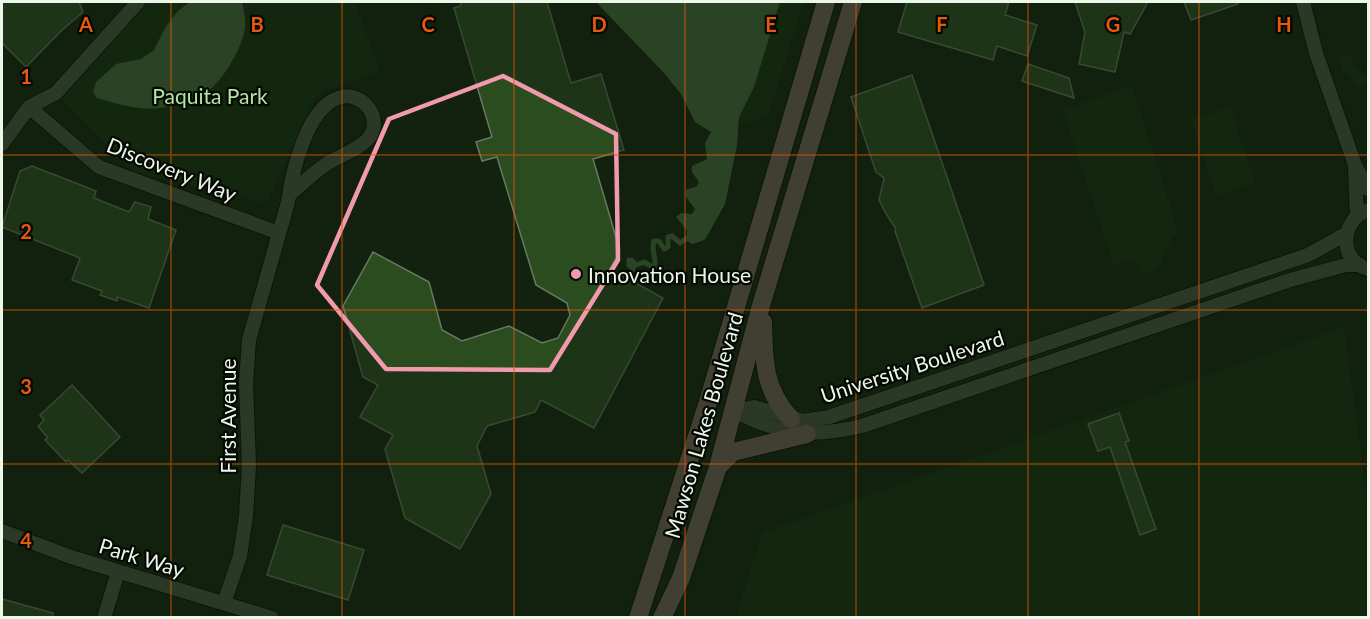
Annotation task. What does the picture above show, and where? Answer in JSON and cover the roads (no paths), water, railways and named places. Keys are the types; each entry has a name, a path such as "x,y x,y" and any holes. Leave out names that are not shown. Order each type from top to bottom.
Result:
{"street":[{"path":"2,144 28,108 56,93 138,2"},
{"name":"Mawson Lakes Boulevard","path":"638,618 708,402 826,2"},
{"name":"Mawson Lakes Boulevard","path":"662,618 681,578 718,467 762,302 853,2"},
{"path":"1304,2 1316,53 1355,165 1368,189"},
{"name":"First Avenue","path":"224,603 240,556 246,516 249,465 246,383 249,339 293,174 307,134 321,109 337,98 348,96 365,103 372,114 374,125 366,142 316,171 289,195"},
{"name":"Discovery Way","path":"28,108 99,167 279,233"},
{"path":"1355,165 1363,213 1349,226 1346,234 1347,250 1353,260 1364,267"},
{"name":"University Boulevard","path":"734,411 754,407 791,419 814,421 895,396 1308,255 1346,234"},
{"name":"University Boulevard","path":"734,411 751,420 786,431 807,434 825,434 862,426 1290,280 1346,265 1364,267"},
{"path":"762,302 764,366 777,402 791,419"},
{"path":"708,402 734,411"},
{"path":"718,467 733,452 807,434"},
{"name":"Park Way","path":"2,531 71,557 272,618"},
{"path":"104,618 118,572"}],"waterway":[{"path":"628,279 633,269 629,265 629,260 636,265 644,262 654,268 654,241 659,241 664,249 668,247 668,237 672,236 680,243 687,238"}],"place":[{"name":"Innovation House","path":"576,274"}],"park label":[{"name":"Paquita Park","path":"210,95"}]}
